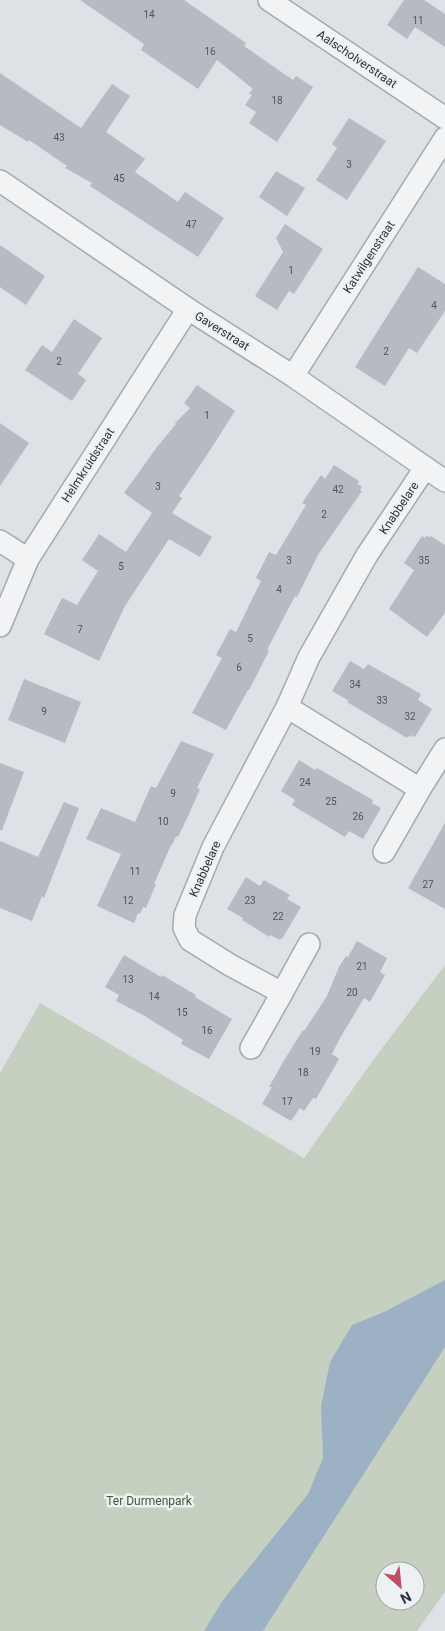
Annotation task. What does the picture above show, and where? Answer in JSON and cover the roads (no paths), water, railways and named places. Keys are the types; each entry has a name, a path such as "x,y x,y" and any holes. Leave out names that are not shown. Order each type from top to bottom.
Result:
{"street":[{"name":"Aalscholverstraat","path":"269,0 445,118"},
{"name":"Katwilgenstraat","path":"293,376 445,138"},
{"name":"Gaverstraat","path":"0,181 188,309 293,376 445,481"},
{"name":"Helmkruidstraat","path":"0,626 28,559 188,309"},
{"name":"Knabbelare","path":"282,993 230,965 190,940 184,928 185,915 213,847 288,706 309,657 367,555 425,468"},
{"path":"0,541 28,559"},
{"path":"288,706 420,788"},
{"path":"384,852 420,788 445,749"},
{"path":"251,1048 309,944"}],"water":[{"path":"445,1280 445,1347 263,1631 204,1631 223,1600 308,1494 323,1458 321,1406 330,1362 352,1325 384,1312"}],"park label":[{"name":"Ter Durmenpark","path":"149,1501"}]}
